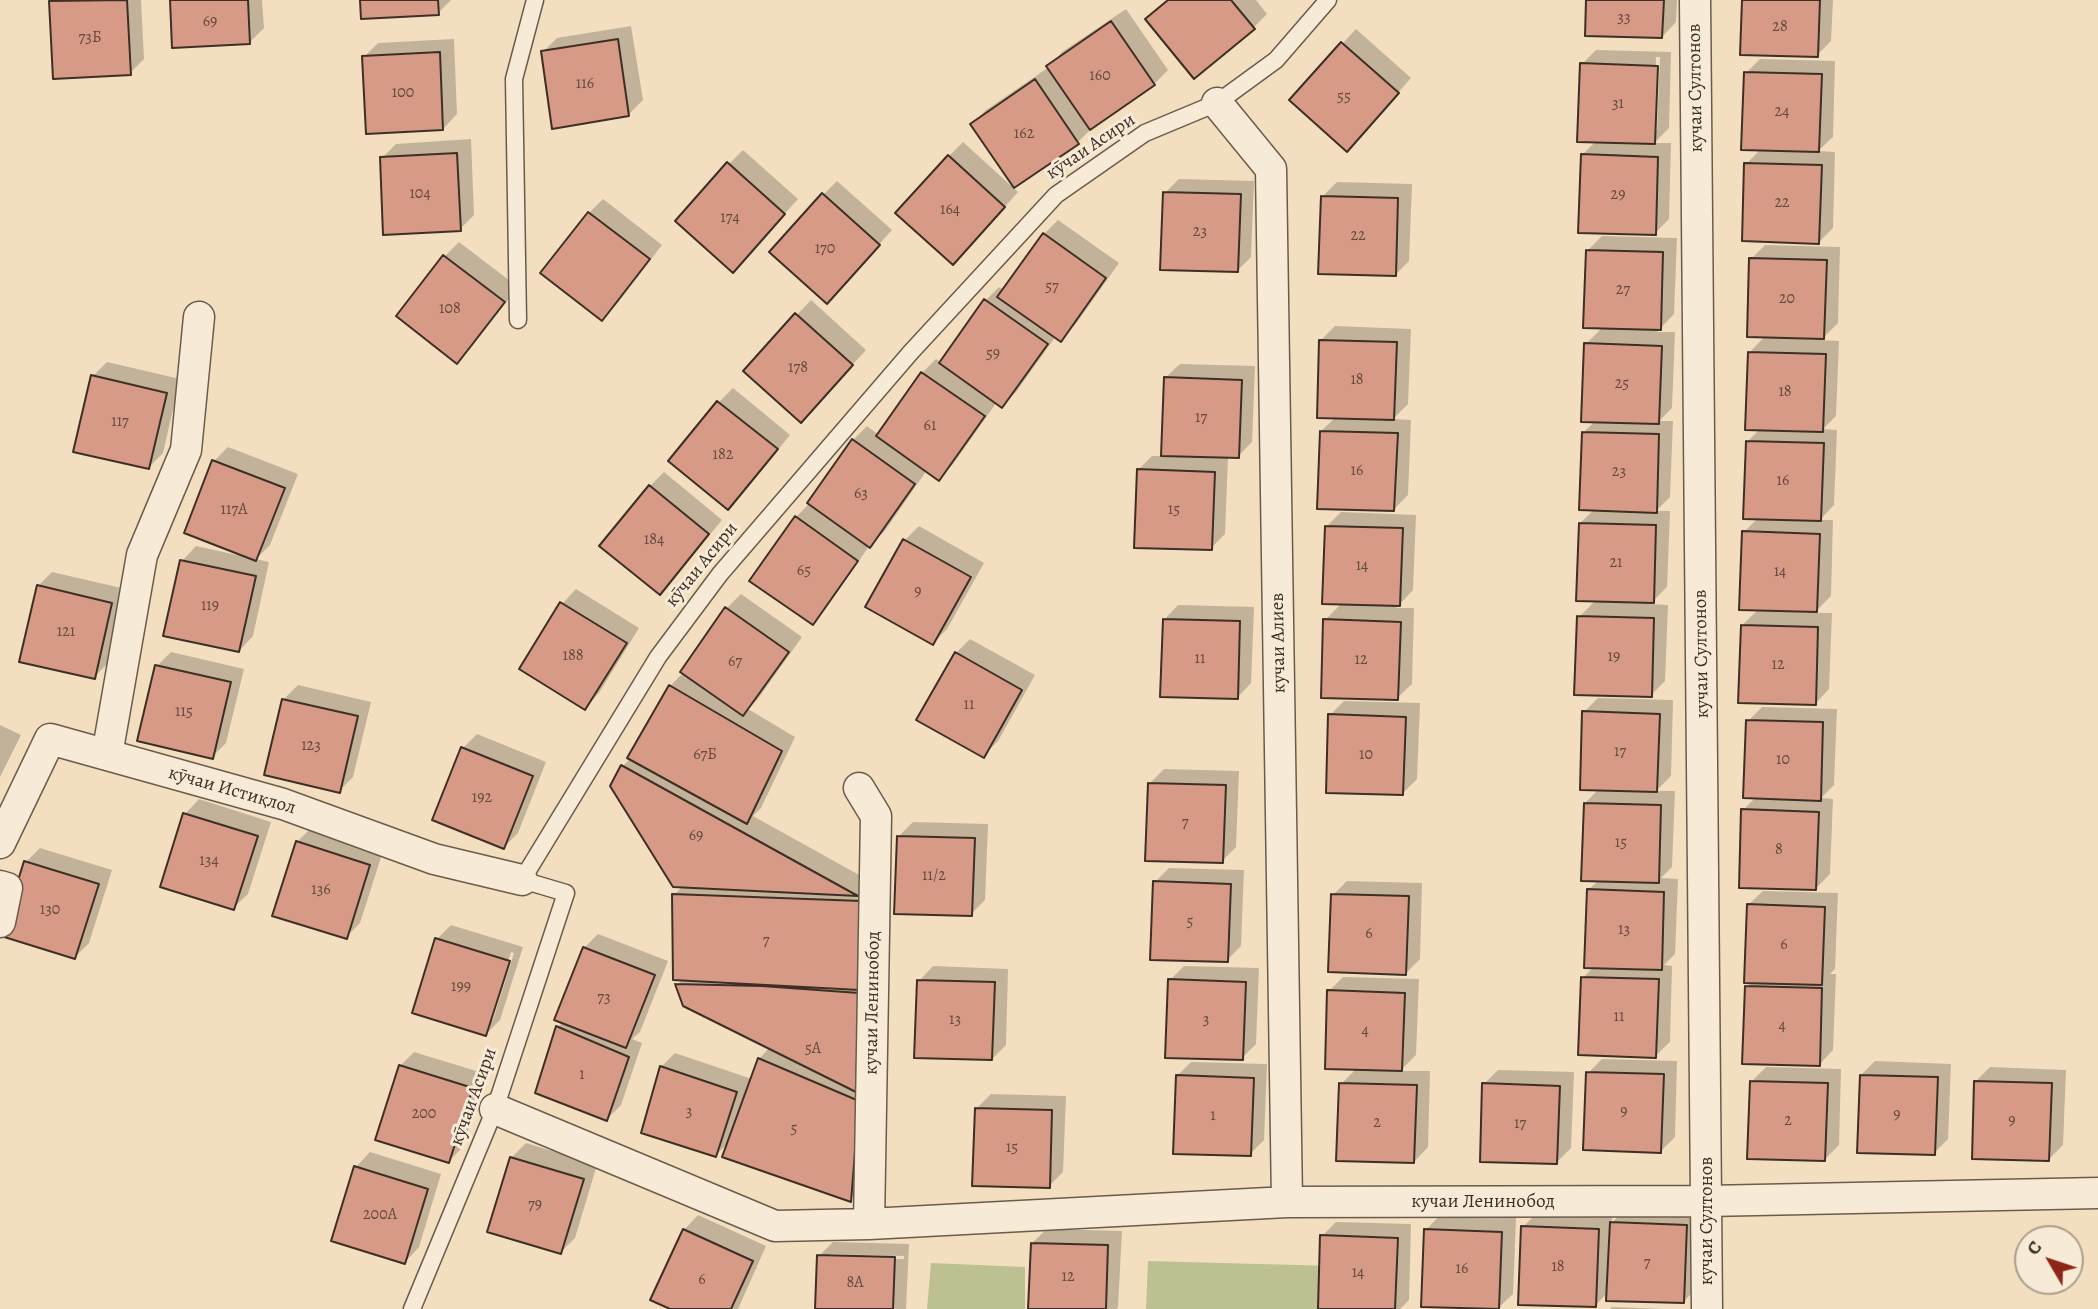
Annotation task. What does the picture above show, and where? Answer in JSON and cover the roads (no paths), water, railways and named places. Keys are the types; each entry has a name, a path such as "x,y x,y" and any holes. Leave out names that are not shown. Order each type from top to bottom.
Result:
{"street":[{"name":"кучаи Султонов","path":"1695,0 1707,1309"},
{"name":"кучаи Алиев","path":"1217,103 1271,169 1287,1202"},
{"path":"107,755 142,555 186,450 199,317"},
{"name":"кӯчаи Истиқлол","path":"0,843 50,739 283,804 433,859 522,880"},
{"name":"кучаи Ленинобод","path":"859,788 876,816 869,1224"},
{"path":"0,886 7,888 0,922"},
{"name":"кучаи Ленинобод","path":"495,1109 775,1226 869,1224 1287,1202 1707,1201 2098,1193"}],"lane":[{"path":"518,320 514,79 535,0"},
{"name":"кӯчаи Асири","path":"412,1309 495,1109 566,893 522,880 658,657 720,574 911,352 1056,195 1145,133 1217,103 1276,60 1328,0"}]}
